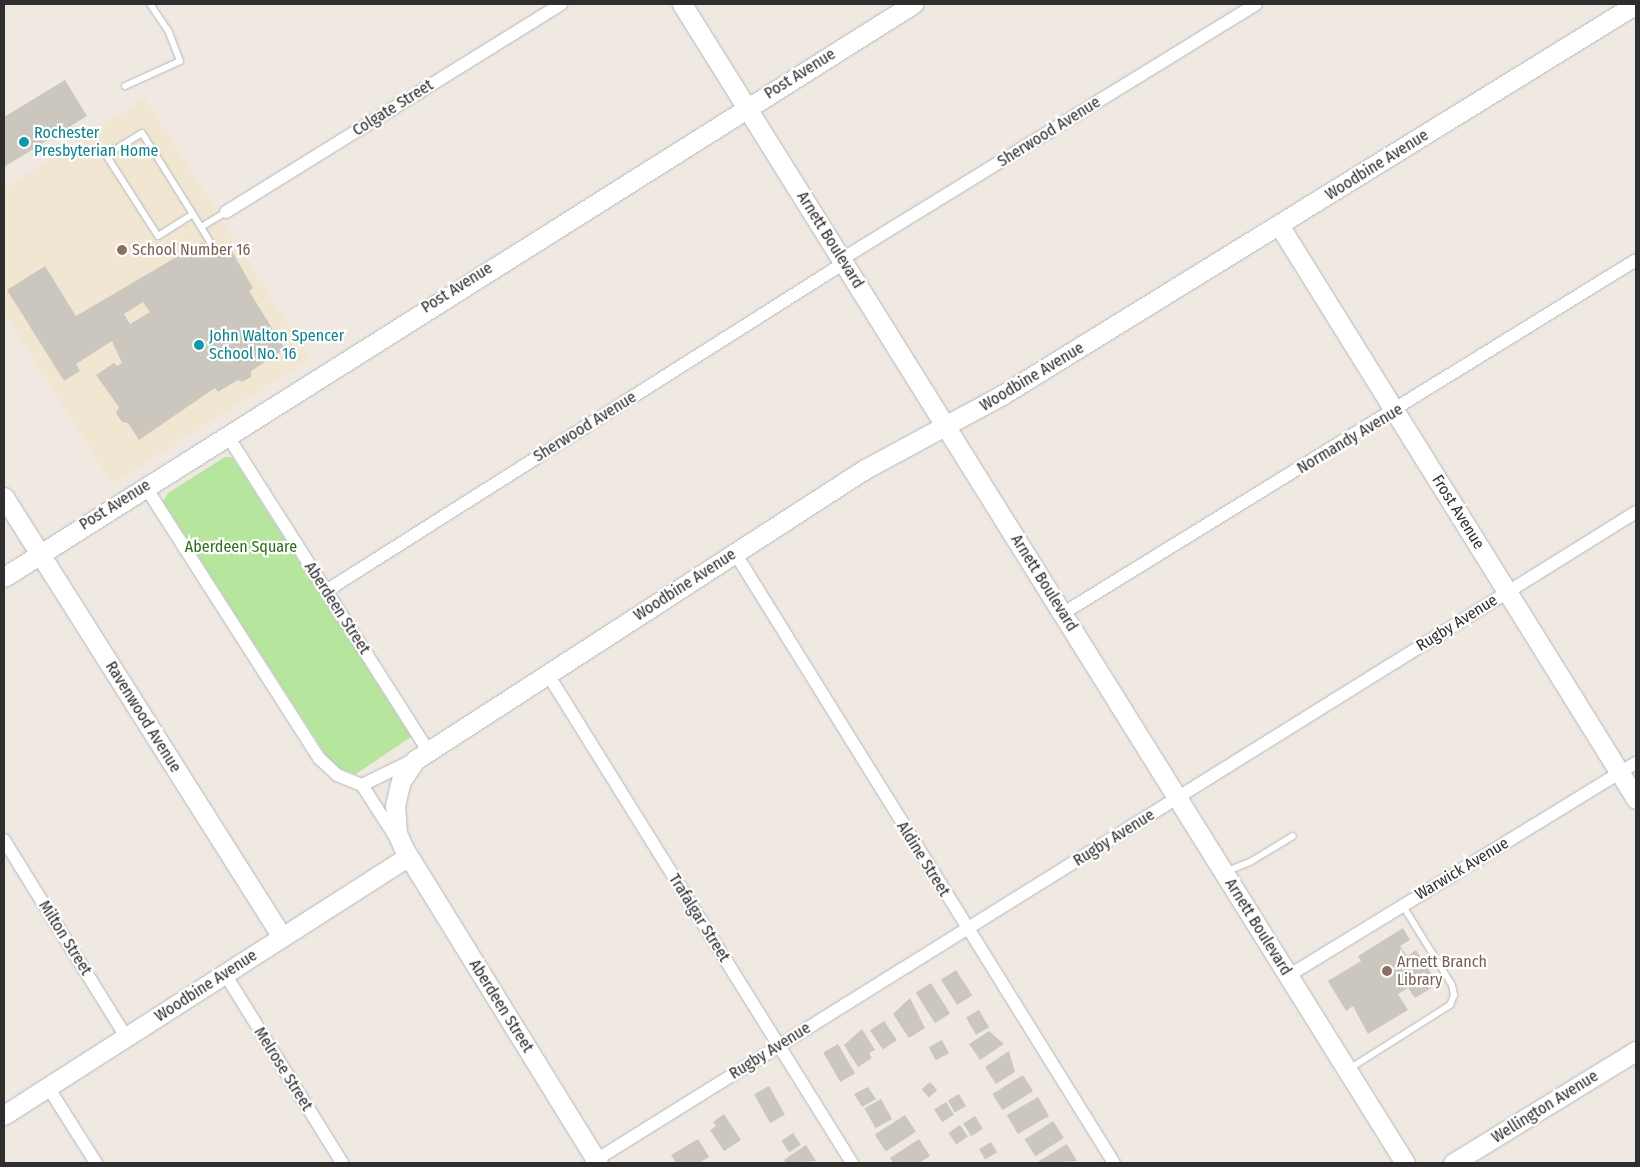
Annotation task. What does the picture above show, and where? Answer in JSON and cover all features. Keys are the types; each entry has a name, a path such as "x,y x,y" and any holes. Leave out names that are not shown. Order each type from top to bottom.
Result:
{"street":[{"name":"Colgate Street","path":"226,212 561,4"},
{"name":"Arnett Boulevard","path":"682,4 1405,1163"},
{"name":"Post Avenue","path":"4,577 145,486 913,4"},
{"name":"Sherwood Avenue","path":"326,590 843,261 1256,4"},
{"name":"Woodbine Avenue","path":"424,752 865,470 1002,396 1636,4"},
{"name":"Frost Avenue","path":"1279,225 1636,799"},
{"name":"Normandy Avenue","path":"1062,614 1395,411 1636,260"},
{"name":"Aberdeen Street","path":"227,435 326,590 424,752 405,773 397,797 395,823 406,853"},
{"path":"145,486 319,758 337,775 362,785 424,752"},
{"name":"Ravenwood Avenue","path":"4,497 282,937"},
{"name":"Rugby Avenue","path":"595,1162 1636,512"},
{"name":"Aldine Street","path":"735,553 966,929 1114,1163"},
{"name":"Trafalgar Street","path":"548,673 852,1163"},
{"name":"Warwick Avenue","path":"1288,976 1636,763"},
{"name":"Aberdeen Street","path":"362,785 406,853 595,1162"},
{"name":"Milton Street","path":"4,840 126,1037"},
{"name":"Woodbine Avenue","path":"4,1115 282,937 406,853"},
{"name":"Melrose Street","path":"225,974 342,1163"},
{"name":"Wellington Avenue","path":"1453,1163 1636,1050"},
{"path":"48,1087 96,1163"}],"lane":[{"path":"124,86 180,61 169,32 150,4"},
{"path":"193,214 158,236 106,155 142,133 202,227 216,252"},
{"path":"202,227 226,212"},
{"path":"1224,872 1250,862 1293,836"},
{"path":"1347,1070 1450,1005 1454,995 1452,985 1402,906"}],"shaded area":[{"name":"School Number 16","path":"145,98 310,359 112,484 4,312 4,189"}],"green space":[{"name":"Aberdeen Square","path":"225,457 232,457 411,737 356,774 339,768 326,755 163,501 168,493"}],"building":[{"name":"Rochester Presbyterian Home","path":"65,80 87,116 4,167 4,117"},
{"name":"John Walton Spencer School No. 16","path":"202,242 211,256 229,246 253,288 249,291 285,349 251,371 251,377 242,382 238,380 218,392 215,388 139,440 128,423 122,422 116,413 119,407 96,375 114,363 117,366 122,363 112,341 76,364 80,371 64,381 7,290 45,266 76,316","holes":["143,302 150,312 130,324 124,314"]},
{"name":"Arnett Branch Library","path":"1403,928 1410,940 1400,946 1407,956 1416,950 1438,984 1415,998 1408,988 1398,994 1408,1010 1368,1034 1353,1006 1346,1011 1328,981 1361,961 1358,956"},
{"path":"956,970 972,995 957,1005 941,980"},
{"path":"931,983 950,1014 935,1023 916,993"},
{"path":"910,998 925,1028 909,1038 893,1014"},
{"path":"979,1010 989,1027 976,1035 966,1017"},
{"path":"884,1021 897,1040 883,1050 870,1031"},
{"path":"862,1029 875,1050 869,1053 872,1058 858,1067 844,1045"},
{"path":"989,1031 1004,1044 980,1060 969,1044"},
{"path":"942,1040 949,1053 936,1060 929,1047"},
{"path":"838,1044 855,1073 840,1082 823,1052"},
{"path":"1009,1051 1015,1072 996,1084 985,1067"},
{"path":"1023,1075 1033,1091 1003,1110 992,1094"},
{"path":"930,1082 937,1090 929,1098 922,1089"},
{"path":"769,1086 785,1115 770,1123 754,1094"},
{"path":"868,1087 876,1099 862,1107 854,1094"},
{"path":"959,1094 966,1106 955,1113 948,1100"},
{"path":"1038,1097 1049,1116 1018,1134 1007,1115"},
{"path":"881,1099 892,1119 876,1128 864,1108"},
{"path":"946,1102 954,1115 942,1122 934,1109"},
{"path":"724,1114 741,1140 724,1151 710,1130 716,1126 713,1122"},
{"path":"905,1115 916,1132 886,1151 875,1135"},
{"path":"975,1116 983,1129 971,1136 963,1123"},
{"path":"1053,1121 1064,1138 1035,1156 1024,1140"},
{"path":"960,1125 968,1137 956,1144 948,1133"},
{"path":"793,1133 801,1145 789,1152 781,1141"},
{"path":"698,1139 709,1157 699,1163 676,1163 671,1155"},
{"path":"919,1139 930,1156 919,1163 893,1163 890,1158"},
{"path":"991,1142 997,1152 985,1159 979,1149"},
{"path":"1067,1144 1077,1161 1040,1163 1039,1161"},
{"path":"806,1145 816,1161 786,1163 784,1160"}],"place":[{"name":"Rochester Presbyterian Home","path":"24,142"},
{"name":"School Number 16","path":"122,250"},
{"name":"John Walton Spencer School No. 16","path":"199,345"},
{"name":"Arnett Branch Library","path":"1387,971"}]}
